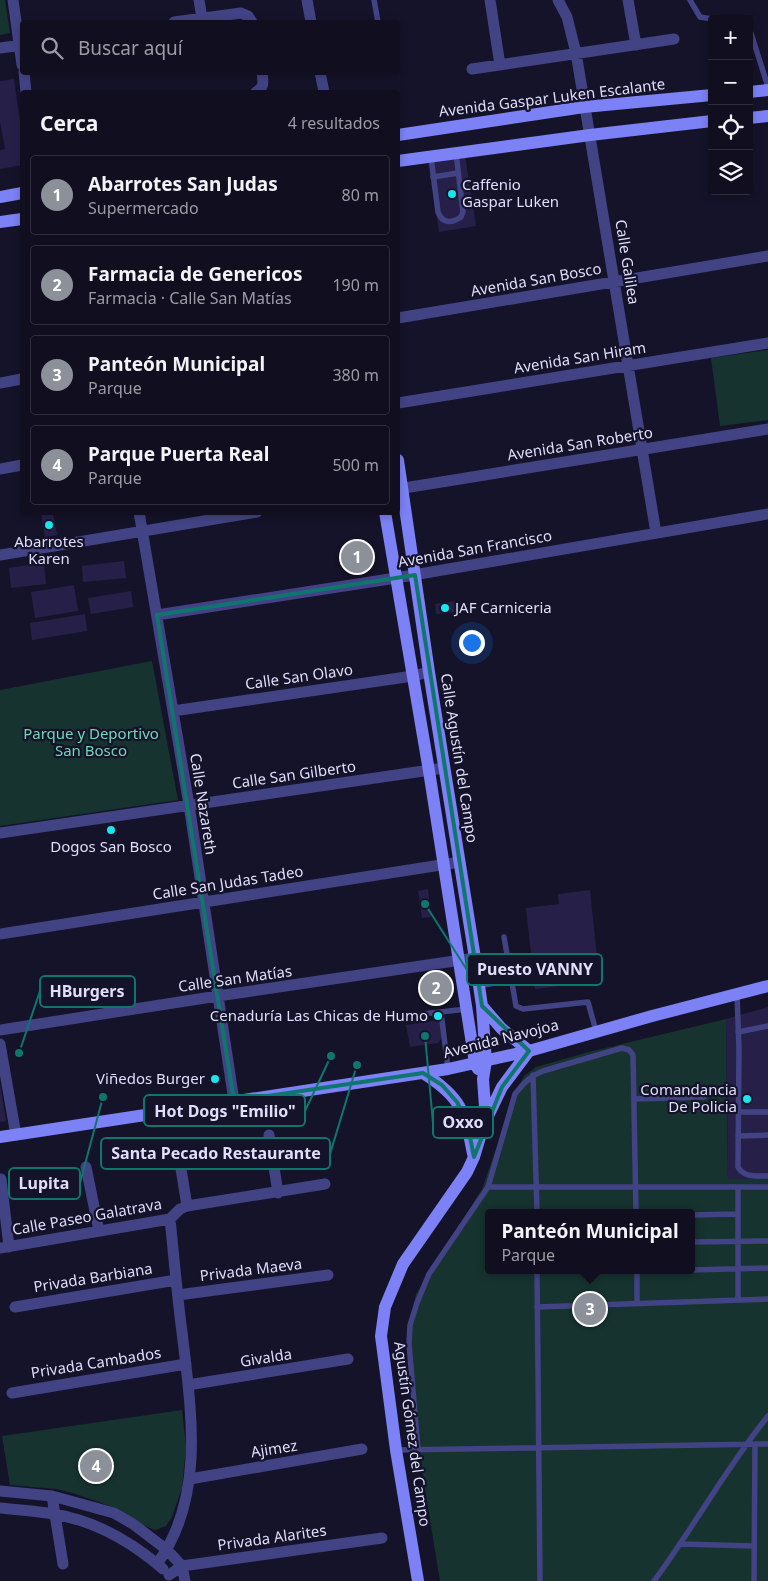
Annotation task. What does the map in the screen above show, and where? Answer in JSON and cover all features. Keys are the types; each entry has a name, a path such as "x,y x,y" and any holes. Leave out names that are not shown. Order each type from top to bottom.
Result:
{"street":[{"path":"13,0 20,39"},
{"path":"199,0 202,18"},
{"path":"307,0 311,20"},
{"path":"490,0 500,65"},
{"name":"Calle Galilea","path":"558,0 568,17 576,53 656,533"},
{"path":"628,0 636,45"},
{"path":"188,20 241,13 250,19"},
{"path":"472,68 674,39"},
{"path":"0,48 20,45"},
{"path":"24,75 26,90"},
{"path":"259,90 264,84 262,75"},
{"path":"322,75 324,90"},
{"path":"753,91 768,88"},
{"name":"Avenida Gaspar Luken Escalante","path":"400,135 584,107 708,95"},
{"path":"753,118 768,116"},
{"path":"400,161 590,135 708,121"},
{"path":"0,197 20,194"},
{"path":"0,222 20,219"},
{"name":"Avenida San Bosco","path":"400,318 768,256"},
{"name":"Avenida San Hiram","path":"400,403 768,343"},
{"path":"0,383 20,380"},
{"name":"Avenida San Roberto","path":"400,488 768,429"},
{"path":"0,469 20,465"},
{"name":"Calle Agustín del Campo","path":"400,488 482,1006 481,1062"},
{"name":"Avenida San Francisco","path":"157,615 415,575 768,514"},
{"name":"Calle Nazareth","path":"139,515 189,805 202,901 234,1101"},
{"path":"0,554 240,515"},
{"path":"386,515 467,1008 481,1062"},
{"name":"Calle San Olavo","path":"173,711 413,676 429,672"},
{"name":"Calle San Gilberto","path":"0,833 444,768"},
{"name":"Calle San Judas Tadeo","path":"0,934 460,862"},
{"name":"Calle San Matías","path":"0,1030 475,958"},
{"name":"Avenida Navojoa","path":"0,1137 448,1069 529,1050 768,986"},
{"path":"482,1006 501,1028 529,1050 502,1086 482,1127"},
{"path":"0,1044 16,1135"},
{"name":"Agustín Gómez del Campo","path":"418,1581 396,1450 381,1336 385,1307 402,1264 457,1187 474,1157 485,1107 481,1062"},
{"path":"423,1073 442,1085 457,1102 467,1122 474,1157"},
{"path":"269,1136 278,1193"},
{"path":"178,1150 187,1206"},
{"path":"86,1167 99,1231"},
{"path":"1,1179 5,1247"},
{"name":"Calle Paseo Galatrava","path":"5,1247 170,1219 180,1209 187,1206 325,1184"},
{"path":"157,1564 167,1550 182,1513 190,1479 193,1446 170,1219"},
{"name":"Privada Maeva","path":"178,1295 328,1275"},
{"name":"Privada Barbiana","path":"15,1307 176,1280"},
{"name":"Givalda","path":"188,1385 348,1359"},
{"name":"Privada Cambados","path":"12,1392 186,1364"},
{"name":"Ajimez","path":"190,1479 362,1450"},
{"path":"0,1491 52,1496 114,1513 133,1524 167,1550 182,1566 185,1581"},
{"path":"52,1496 63,1564"},
{"path":"0,1508 55,1514 94,1524 117,1535 179,1581"},
{"name":"Privada Alarites","path":"169,1575 182,1566 382,1538"}],"lane":[{"path":"374,0 378,20"},
{"path":"690,0 700,17 708,18"},
{"path":"753,39 768,88"},
{"path":"431,157 440,218 451,222 461,217 463,212 456,153"},
{"path":"433,177 458,173"},
{"path":"504,937 515,1002 520,1009 588,1002 596,1031"},
{"path":"479,986 511,980"},
{"path":"737,994 738,1167 741,1172 747,1175 768,1176"},
{"path":"422,1014 467,1008"},
{"path":"441,1012 448,1069"},
{"path":"738,1032 768,1026"},
{"path":"418,1449 409,1344 410,1324 416,1303 429,1274 488,1187 515,1094 524,1082 533,1075 622,1048 629,1050 634,1055 636,1209"},
{"path":"533,1075 537,1209"},
{"path":"634,1100 704,1097"},
{"path":"738,1112 768,1112"},
{"path":"738,1136 768,1135"},
{"path":"488,1187 768,1187"},
{"path":"738,1187 738,1300"},
{"path":"695,1215 738,1214"},
{"path":"695,1242 768,1241"},
{"path":"695,1270 768,1268"},
{"path":"537,1274 540,1581"},
{"path":"637,1274 637,1304"},
{"path":"537,1307 768,1299"},
{"path":"654,1581 681,1544 745,1445 768,1416"},
{"path":"396,1450 768,1444"},
{"path":"754,1581 755,1445"},
{"path":"681,1544 754,1546"}],"highlighted area":[{"path":"415,575 482,1006 529,1051 502,1087 474,1157 467,1122 457,1102 442,1085 423,1073 234,1101 157,615"}],"green space":[{"path":"0,0 5,0 10,33 0,35"},
{"path":"768,350 768,420 720,426 711,358"},
{"name":"Parque y Deportivo San Bosco","path":"152,661 178,800 0,826 0,690"},
{"path":"726,1019 728,1179 768,1179 768,1581 440,1581 424,1483 409,1363 409,1323 416,1294 482,1189 517,1089 524,1076 536,1067 589,1052"},
{"path":"182,1410 186,1447 182,1488 172,1517 166,1526 155,1530 143,1525 116,1508 73,1493 56,1489 10,1485 2,1436"}],"building":[{"path":"14,79 20,121 20,165 0,169 0,150 5,149 0,122 0,81"},
{"name":"Caffenio Gaspar Luken","path":"465,156 476,226 439,232 428,162"},
{"name":"Abarrotes Karen","path":"41,515 53,515 57,535 45,537"},
{"path":"360,540 366,573 354,575 348,542"},
{"path":"124,561 126,578 83,582 82,566"},
{"path":"44,563 46,584 11,588 9,568"},
{"path":"74,585 78,611 35,618 31,592"},
{"path":"131,591 133,607 91,614 88,598"},
{"name":"JAF Carniceria","path":"455,601 456,612 436,614 435,604"},
{"path":"85,614 87,631 32,640 30,623"},
{"path":"428,889 431,917 422,918 418,891"},
{"path":"590,890 599,977 596,977 597,982 535,989 526,908 559,904 558,894"},
{"name":"Comandancia De Policia","path":"768,1007 768,1179 728,1179 726,1019"},
{"path":"440,1020 442,1033 438,1043 410,1047 406,1025"},
{"path":"0,1084 6,1121 0,1122"}],"place":[{"name":"Caffenio Gaspar Luken","path":"452,194"},
{"name":"Abarrotes Karen","path":"49,525"},
{"name":"Abarrotes San Judas","path":"357,557"},
{"name":"JAF Carniceria","path":"445,608"},
{"name":"Dogos San Bosco","path":"111,830"},
{"name":"Puesto VANNY","path":"425,904"},
{"name":"Farmacia de Genericos","path":"436,988"},
{"name":"Cenaduría Las Chicas de Humo","path":"438,1016"},
{"name":"Oxxo","path":"425,1036"},
{"name":"HBurgers","path":"19,1053"},
{"name":"Hot Dogs \"Emilio\"","path":"331,1056"},
{"name":"Santa Pecado Restaurante","path":"357,1065"},
{"name":"Viñedos Burger","path":"215,1079"},
{"name":"Lupita","path":"103,1097"},
{"name":"Comandancia De Policia","path":"747,1099"},
{"name":"Panteón Municipal","path":"590,1309"},
{"name":"Parque Puerta Real","path":"96,1466"}]}
